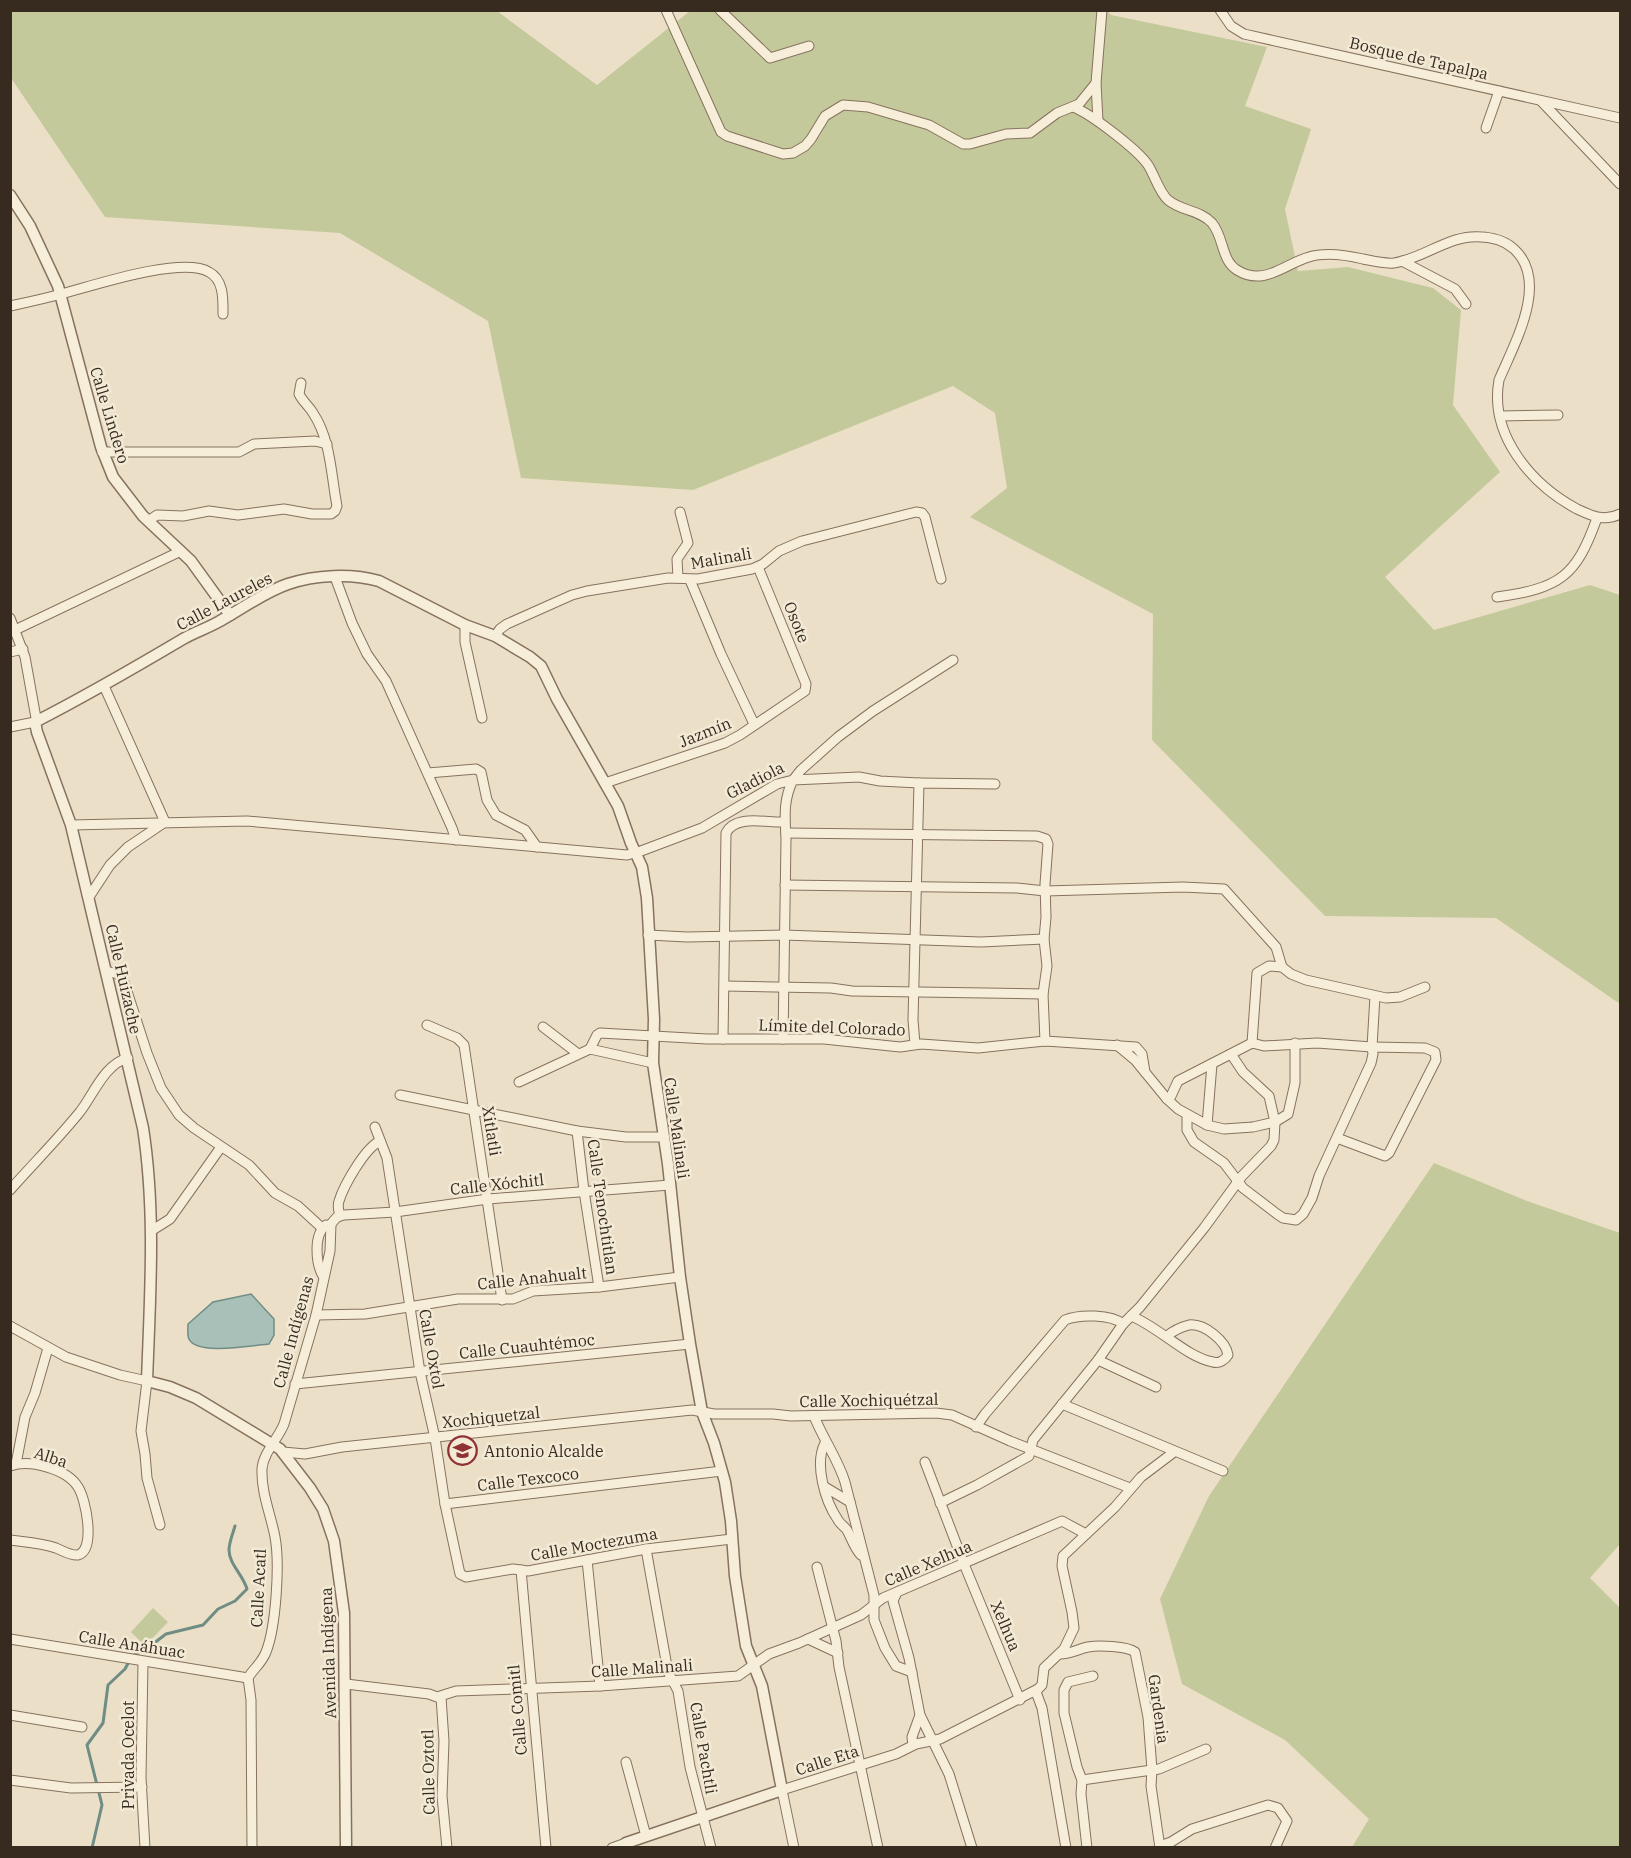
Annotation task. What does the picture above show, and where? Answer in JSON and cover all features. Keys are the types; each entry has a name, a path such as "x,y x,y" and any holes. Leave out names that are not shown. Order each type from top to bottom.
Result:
{"street":[{"path":"720,10 770,58 809,46"},
{"path":"1098,121 1095,83 1102,10"},
{"name":"Bosque de Tapalpa","path":"1220,10 1232,26 1244,34 1620,118"},
{"path":"670,12 723,134 783,154 793,153 805,146 812,139 825,116 843,105 868,107 929,125 966,144 1006,134 1030,133 1057,113 1073,107 1084,99 1095,83"},
{"path":"1486,128 1499,91"},
{"path":"1541,100 1620,184"},
{"path":"1073,107 1098,121 1143,158 1168,200 1200,214 1212,223 1221,237 1228,262 1237,270 1254,276 1275,273 1298,261 1321,255 1349,256 1379,263 1402,261 1457,240 1473,237 1492,238 1510,245 1523,260 1530,278 1526,315 1499,380 1497,391 1500,416 1512,448 1533,478 1559,498 1597,518 1607,519 1620,514"},
{"name":"Calle Lindero","path":"10,195 40,246 61,294 102,452 118,484 148,521 181,551 230,615"},
{"path":"1402,261 1455,289 1466,304"},
{"path":"10,306 142,273 179,268 208,271 218,280 223,293 223,314"},
{"path":"148,521 157,515 183,516 209,511 238,515 284,509 312,514 333,513 337,506 327,444 314,413 299,394 302,383"},
{"path":"1500,416 1558,415"},
{"path":"102,452 239,452 254,444 315,441 327,444"},
{"path":"678,578 677,559 688,543 681,512"},
{"name":"Malinali","path":"495,636 507,624 580,593 668,578 690,580 758,567 779,550 802,541 919,512 925,517 941,579"},
{"path":"1497,597 1551,585 1567,575 1577,563 1597,518"},
{"path":"15,630 181,551"},
{"name":"Osote","path":"758,567 806,689"},
{"path":"335,577 352,623 371,661 386,681 456,840"},
{"name":"Calle Laureles","path":"10,727 35,722 289,583 335,577 364,577 379,581 465,625 495,636"},
{"path":"690,580 754,724"},
{"name":"Calle Huizache","path":"10,618 22,649 37,732 71,825 128,1058 146,1150 151,1269 147,1381 141,1431 147,1478 160,1525"},
{"path":"465,625 465,642 482,718"},
{"name":"Calle Malinali","path":"495,636 541,666 557,699 618,806 630,843 644,873 654,1035 653,1063 690,1344 702,1412 723,1471 746,1646 762,1686 794,1848"},
{"path":"10,652 22,649"},
{"name":"Gladiola","path":"71,825 247,821 622,855 636,853 702,828 777,784 794,780 801,770 838,737 873,711 953,660"},
{"path":"89,897 111,865 128,847 165,822 104,686"},
{"name":"Jazmín","path":"605,783 725,743 806,689"},
{"path":"428,773 476,769 481,772 487,801 496,815 525,830 537,847"},
{"path":"783,1039 786,833 784,822 785,803 794,780 859,777 880,781 995,784"},
{"path":"915,1044 914,991 919,783"},
{"path":"719,818 728,829"},
{"path":"723,1039 724,839 728,829 745,821 784,822"},
{"path":"786,833 1044,837 1048,844 1044,939 1047,966 1043,994 1045,1041"},
{"path":"785,885 1017,888 1045,891 1183,887 1224,889 1276,947 1282,967"},
{"path":"648,935 784,935 981,942 1044,939"},
{"path":"1252,1043 1257,974 1269,966 1282,967 1291,974 1306,980 1393,999 1425,987"},
{"path":"106,971 118,974 123,979 161,1088 182,1119 249,1165 275,1193 327,1226 340,1216 339,1201 349,1180 373,1146 380,1141"},
{"path":"725,986 831,988 852,991 1043,994"},
{"path":"1187,1114 1187,1130 1192,1139 1224,1163 1238,1182 1280,1217 1296,1220 1303,1214 1312,1198 1319,1176 1371,1063 1375,996"},
{"name":"Xitlatli","path":"427,1025 457,1038 465,1045 502,1300"},
{"path":"543,1027 578,1053"},
{"name":"Límite del Colorado","path":"591,1049 599,1033 723,1039 824,1039 900,1047 915,1044 978,1048 1045,1041 1131,1046 1140,1050 1144,1058 1145,1072 1167,1099"},
{"path":"1295,1043 1295,1083 1288,1114 1275,1122 1233,1129 1214,1128 1187,1114 1167,1099 1171,1096 1178,1081 1252,1043 1264,1046 1295,1043 1317,1043 1425,1048 1435,1052 1437,1057 1389,1153 1385,1156 1337,1138"},
{"path":"519,1082 591,1049 653,1063"},
{"path":"940,1503 1026,1458 1030,1453 1033,1440 1098,1360 1123,1324 1204,1228 1238,1182 1272,1146 1275,1122 1267,1093 1243,1072 1231,1054"},
{"path":"10,1190 79,1113 106,1074 120,1061 128,1058"},
{"path":"1207,1125 1212,1064"},
{"path":"400,1095 577,1131 626,1137 663,1137"},
{"name":"Calle Oxtol","path":"375,1127 387,1158 420,1372 435,1438 445,1504 459,1572 462,1576"},
{"name":"Calle Tenochtitlan","path":"577,1131 599,1287"},
{"path":"151,1231 170,1219 221,1147"},
{"name":"Calle Xóchitl","path":"340,1216 395,1212 488,1199 670,1185"},
{"name":"Calle Indígenas","path":"273,1444 284,1424 316,1315 330,1251 327,1226"},
{"name":"Calle Anahualt","path":"316,1315 365,1314 458,1299 513,1299 533,1292 680,1277"},
{"path":"1131,1316 1167,1336 1184,1349 1213,1363 1228,1357 1227,1350 1220,1340 1198,1326 1185,1327 1167,1336"},
{"path":"976,1427 1065,1320 1081,1317 1111,1318 1123,1324"},
{"name":"Avenida Indígena","path":"10,1326 66,1357 120,1375 170,1387 196,1398 283,1452 315,1494 328,1521 334,1541 344,1613 346,1848"},
{"name":"Calle Cuauhtémoc","path":"295,1384 690,1344"},
{"name":"Alba","path":"10,1540 47,1546 74,1556 82,1553 87,1547 89,1527 79,1488 73,1481 49,1469 13,1465 48,1347"},
{"path":"1098,1360 1156,1387"},
{"path":"1062,1404 1223,1471"},
{"name":"Xochiquetzal","path":"283,1452 305,1454 342,1447 692,1410 702,1412"},
{"name":"Calle Xochiquétzal","path":"702,1412 814,1416 936,1413 952,1415 976,1427 1130,1488"},
{"path":"814,1416 825,1443 843,1475 874,1595 874,1620 885,1648 896,1666 912,1672"},
{"path":"825,1443 822,1448 821,1469 825,1487 837,1518 848,1531 858,1553 864,1557"},
{"name":"Calle Acatl","path":"248,1678 263,1658 269,1642 276,1581 276,1539 267,1506 262,1468 273,1444"},
{"path":"1066,1848 1039,1688 1044,1668 1060,1654 1072,1634 1074,1622 1062,1559 1066,1552 1115,1507 1130,1488 1149,1470 1174,1452"},
{"name":"Xelhua","path":"925,1462 1020,1700"},
{"name":"Calle Texcoco","path":"445,1504 723,1471"},
{"path":"825,1487 850,1502"},
{"name":"Calle Xelhua","path":"752,1665 769,1654 861,1615 874,1604 897,1592 1062,1521 1086,1534"},
{"name":"Calle Moctezuma","path":"462,1576 513,1569 528,1571 646,1550 732,1539"},
{"name":"Calle Pachtli","path":"646,1550 668,1672 678,1691 694,1791 711,1848"},
{"path":"587,1560 600,1686"},
{"path":"817,1567 838,1653 878,1848"},
{"name":"Calle Comitl","path":"520,1570 546,1848"},
{"path":"897,1592 893,1601 912,1672 920,1715 949,1774 972,1848"},
{"path":"808,1639 838,1653"},
{"name":"Calle Anáhuac","path":"10,1640 248,1678"},
{"name":"Gardenia","path":"1060,1654 1068,1654 1089,1647 1118,1647 1135,1652 1148,1717 1151,1786 1160,1847"},
{"name":"Privada Ocelot","path":"143,1662 142,1787 145,1848"},
{"name":"Calle Malinali","path":"346,1684 441,1696 456,1691 600,1686 738,1676 752,1665"},
{"path":"1087,1848 1081,1794 1082,1780 1066,1722 1064,1690 1068,1683 1093,1676"},
{"path":"248,1678 251,1700 252,1848"},
{"name":"Calle Eta","path":"612,1848 896,1754 913,1745 932,1741 1020,1700 1039,1688"},
{"name":"Calle Oztotl","path":"441,1696 444,1741 442,1796 447,1848"},
{"path":"10,1715 82,1727"},
{"path":"913,1745 912,1737 920,1715"},
{"path":"1082,1780 1168,1766 1206,1749"},
{"path":"626,1761 646,1836"},
{"path":"10,1780 71,1788 142,1787"},
{"path":"1160,1847 1192,1829 1268,1805 1278,1808 1287,1821 1275,1848"}],"green space":[{"path":"10,11 497,11 597,85 690,11 1107,11 1111,15 1267,47 1245,106 1311,129 1285,209 1298,271 1348,267 1433,288 1461,310 1453,405 1500,472 1385,577 1434,630 1590,585 1620,595 1620,1004 1496,918 1325,916 1152,740 1153,614 970,517 1007,488 995,413 953,386 693,490 521,478 488,321 340,233 105,217 11,78"},
{"path":"1434,1163 1527,1201 1620,1233 1620,1544 1590,1578 1620,1608 1620,1847 1352,1847 1369,1819 1285,1740 1182,1684 1160,1599 1209,1496"},
{"path":"153,1608 168,1622 145,1646 131,1632"}],"water":[{"path":"251,1294 274,1319 274,1335 269,1344 213,1348 194,1344 189,1339 188,1324 213,1302"}],"waterway":[{"path":"92,1848 102,1805 87,1745 103,1723 108,1685 125,1669 132,1656 145,1650 166,1634 203,1625 218,1609 235,1601 247,1589 229,1550 235,1526"}],"place":[{"name":"Antonio Alcalde","path":"463,1451"}]}
